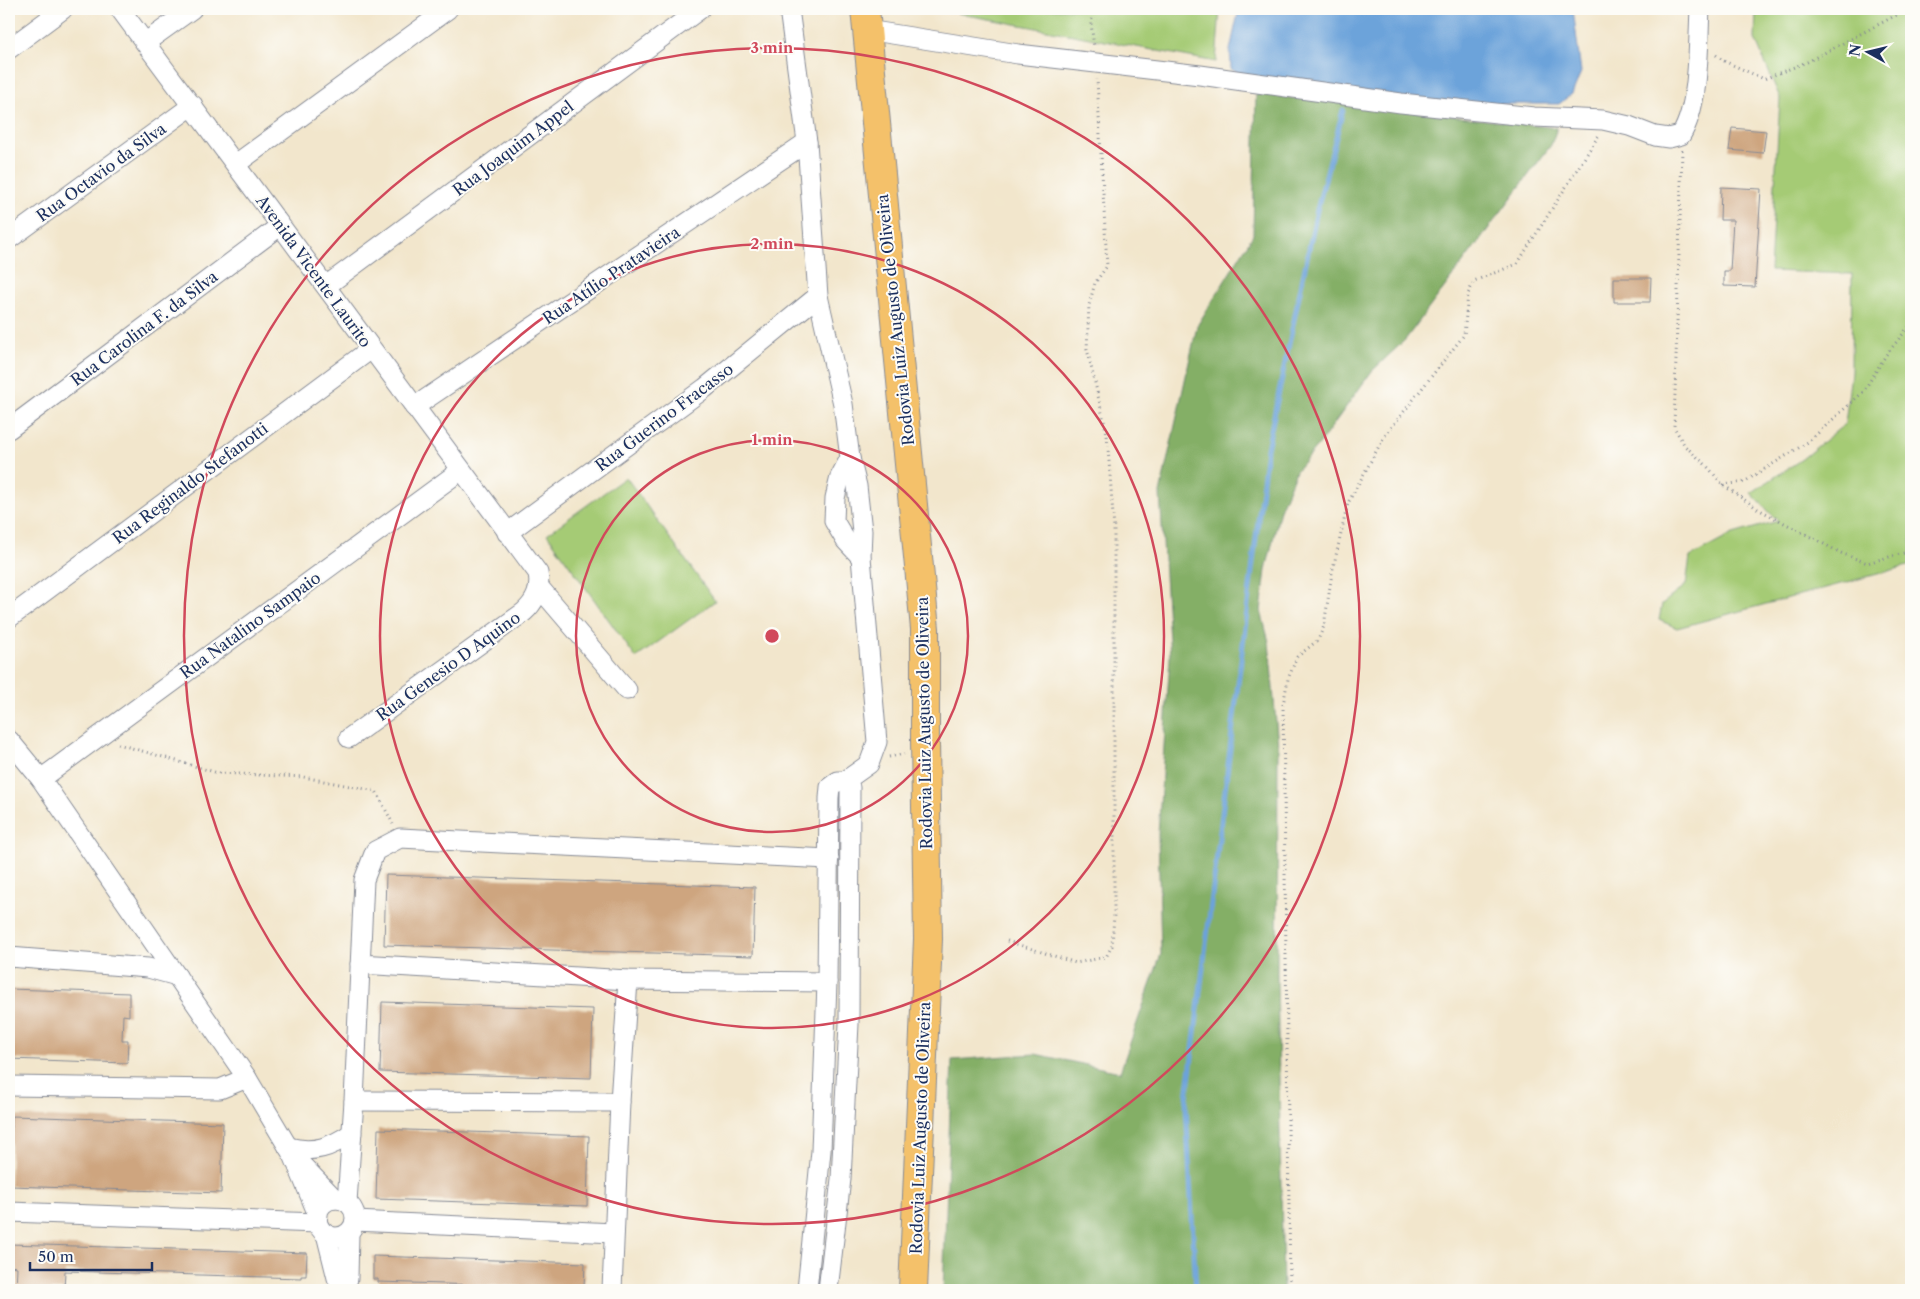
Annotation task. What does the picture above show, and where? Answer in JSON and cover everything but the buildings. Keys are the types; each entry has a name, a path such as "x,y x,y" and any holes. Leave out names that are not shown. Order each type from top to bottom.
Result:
{"highway":[{"name":"Rodovia Luiz Augusto de Oliveira","path":"866,20 925,628 928,939 913,1290"}],"street":[{"path":"9,49 63,9"},
{"name":"Avenida Vicente Laurito","path":"120,9 193,105 507,534 538,573 539,588"},
{"path":"146,42 192,9"},
{"path":"236,164 448,9"},
{"name":"Rua Joaquim Appel","path":"326,286 700,9"},
{"path":"789,9 807,142 818,296 843,404 850,458 857,486 862,531 861,557 877,742 869,764 845,781 838,781 830,787 827,982 820,1151 807,1290"},
{"path":"866,20 1018,54 1200,75 1401,104 1534,117 1608,121 1629,126 1655,136 1669,138 1681,135 1688,123 1697,63 1700,9"},
{"name":"Rua Octavio da Silva","path":"9,239 193,105"},
{"name":"Rua Atílio Pratavieira","path":"414,407 807,142"},
{"name":"Rua Carolina F. da Silva","path":"9,429 280,226"},
{"name":"Rua Guerino Fracasso","path":"507,534 705,388 818,296"},
{"name":"Rua Reginaldo Stefanotti","path":"9,618 371,349"},
{"path":"850,458 840,477 835,498 834,521 846,541 861,557"},
{"name":"Rua Natalino Sampaio","path":"41,779 460,470"},
{"path":"539,588 627,690"},
{"name":"Rua Genesio D Aquino","path":"349,738 524,612 534,601 539,588"},
{"path":"9,740 41,779 247,1078 291,1152 321,1224 342,1289"},
{"path":"828,1290 841,1179 848,1024 850,787 845,781"},
{"path":"341,1201 352,1133 364,880 375,851 400,838 829,859"},
{"path":"9,957 148,968 177,976"},
{"path":"360,964 628,980 827,982"},
{"path":"612,1290 620,1102 628,980"},
{"path":"9,1086 220,1089 247,1078"},
{"path":"354,1101 620,1102"},
{"path":"291,1152 334,1145 352,1133"},
{"path":"291,1152 341,1201 352,1207 348,1279 342,1289"},
{"path":"341,1201 326,1203 320,1208 321,1224 333,1237 341,1237 352,1227 614,1233"},
{"path":"9,1212 321,1224"}],"path":[{"path":"1007,942 1076,963 1106,957 1112,946 1114,915 1114,529 1107,434 1087,349 1089,305 1095,282 1107,266 1096,63 1090,22 1094,9"},
{"path":"1698,41 1724,60 1764,79 1807,62 1908,9"},
{"path":"1290,1290 1283,705 1288,679 1297,656 1318,640 1324,626 1332,573 1348,503 1384,438 1464,335 1468,294 1474,281 1517,264 1608,121"},
{"path":"1681,135 1682,182 1674,427 1685,446 1706,464 1723,485 1758,509 1841,553 1867,563 1911,551"},
{"path":"1723,485 1744,482 1808,442 1863,392 1886,355 1911,324"},
{"path":"97,738 218,773 303,777 376,791 400,838"},
{"path":"869,764 910,753 925,740"}],"green space":[{"path":"956,9 1220,9 1216,62 957,13"},
{"path":"1756,9 1911,9 1911,565 1677,628 1659,620 1662,604 1686,585 1690,557 1733,534 1778,521 1751,493 1802,459 1845,424 1851,372 1852,274 1770,271 1780,98 1755,39"},
{"path":"1256,94 1557,128 1551,145 1405,340 1372,371 1320,443 1296,471 1280,510 1266,570 1261,611 1269,642 1278,746 1277,975 1283,1290 943,1290 952,1060 1035,1054 1120,1072 1161,954 1158,834 1170,657 1160,493 1197,326 1253,235"},
{"path":"626,477 715,601 636,658 547,534"}],"water":[{"path":"1239,9 1573,9 1581,72 1572,94 1559,104 1441,104 1253,81 1231,69 1230,50"}],"waterway":[{"path":"1196,1290 1186,1106 1267,449 1317,210 1343,110"}]}
